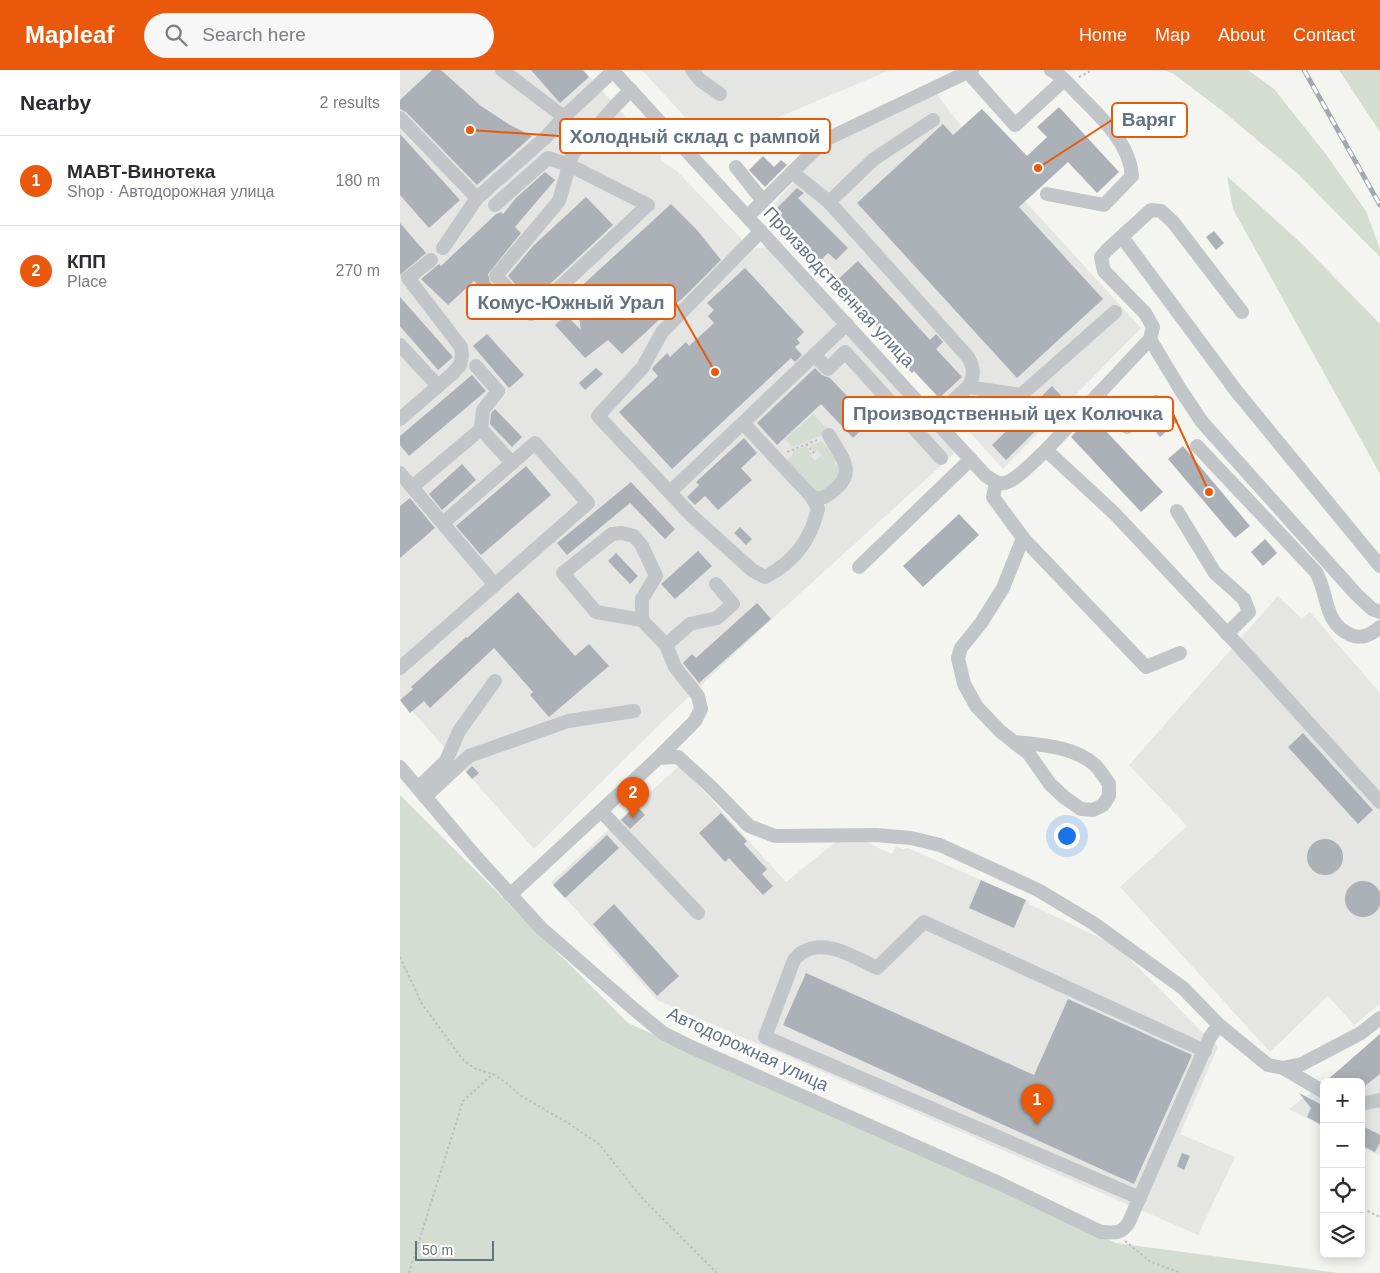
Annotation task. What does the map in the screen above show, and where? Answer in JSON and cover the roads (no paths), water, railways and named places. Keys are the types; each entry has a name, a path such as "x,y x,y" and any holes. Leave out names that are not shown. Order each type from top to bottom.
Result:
{"street":[{"path":"502,70 564,117"},
{"path":"443,248 477,198 546,137 612,70"},
{"name":"Производственная улица","path":"612,70 986,476 996,483"},
{"path":"692,70 700,80 720,94"},
{"path":"1047,194 1104,205 1132,176 1131,167 1124,149 1099,114 1052,70"},
{"path":"748,216 825,140 970,71 1015,125 1064,80"},
{"path":"495,205 548,158 569,165 648,205 531,314 496,276 559,202 569,165 572,155 631,90"},
{"path":"400,118 477,198"},
{"path":"829,202 874,159 932,120"},
{"path":"736,167 763,201"},
{"path":"792,172 829,202 968,357 973,366 973,373 968,387 934,418"},
{"path":"1180,653 1146,667 1023,538 993,497 996,483 1005,484 1013,479 1046,450 1150,339 1153,327 1145,313 1104,271 1101,258 1107,250 1152,210 1161,211 1173,222 1242,312"},
{"path":"743,423 812,497 818,509 804,545 781,569 765,577 752,570 691,515 598,416 642,367 662,332 761,231"},
{"path":"1122,237 1237,392 1380,566"},
{"path":"400,419 460,365 462,356 462,347 408,278 431,260"},
{"path":"968,387 1021,395 1115,312"},
{"path":"670,492 847,324"},
{"path":"1150,339 1202,422 1356,594 1372,608 1380,612"},
{"path":"400,345 438,386"},
{"path":"814,355 828,369 845,352 941,458"},
{"path":"412,487 481,429 483,410 498,391 476,366"},
{"path":"1097,395 1127,427 1156,402"},
{"path":"481,429 512,464"},
{"path":"812,497 819,499 826,497 842,484 846,477 847,471 844,462 829,436"},
{"path":"400,668 588,503 535,443 443,523"},
{"path":"1197,446 1316,572 1322,582 1329,611 1335,624 1345,633 1355,637 1365,636 1380,627"},
{"path":"1046,450 1115,514 1380,802"},
{"path":"859,567 971,459"},
{"path":"400,473 495,584"},
{"path":"1177,510 1215,573 1244,599 1249,612 1227,634"},
{"path":"510,895 695,722 701,708 698,696 675,667 666,645 642,620 596,612 563,573 612,534 622,532 634,536 642,546 656,576 642,599 642,620"},
{"path":"1015,742 1063,748 1083,757 1095,766 1109,784 1109,796 1103,805 1093,810 1081,810 1064,797 1050,784 1029,754 1000,731 977,707 964,684 958,658 961,648 981,623 1003,588 1023,538"},
{"path":"666,645 690,624 717,618 733,604 716,584"},
{"path":"421,792 446,761 459,731 495,681"},
{"path":"421,792 469,756 568,721 634,711"},
{"path":"658,758 678,757 710,786 749,826 775,836 876,835 912,838 940,845 972,858 1038,890 1100,928 1183,988 1219,1025 1268,1065 1283,1068 1320,1090"},
{"name":"Автодорожная улица","path":"400,767 510,895 541,928 664,1033 691,1047 1001,1184 1101,1232 1116,1234 1125,1229 1140,1198"},
{"path":"601,811 698,913"},
{"path":"1205,1052 924,922 877,968 832,948 817,947 803,952 794,960 765,1037 1140,1198 1172,1122 1205,1052 1210,1037 1219,1025"},
{"path":"1283,1068 1302,1064 1361,1033 1380,1018"},
{"path":"1365,1103 1380,1100"}],"railway":[{"path":"1304,70 1380,205"}],"place":[{"name":"Холодный склад с рампой","path":"470,130"},
{"name":"Варяг","path":"1038,168"},
{"name":"Комус-Южный Урал","path":"715,372"},
{"name":"Производственный цех Колючка","path":"1209,492"},
{"name":"КПП","path":"633,818"},
{"name":"МАВТ-Винотека","path":"1037,1125"}]}
